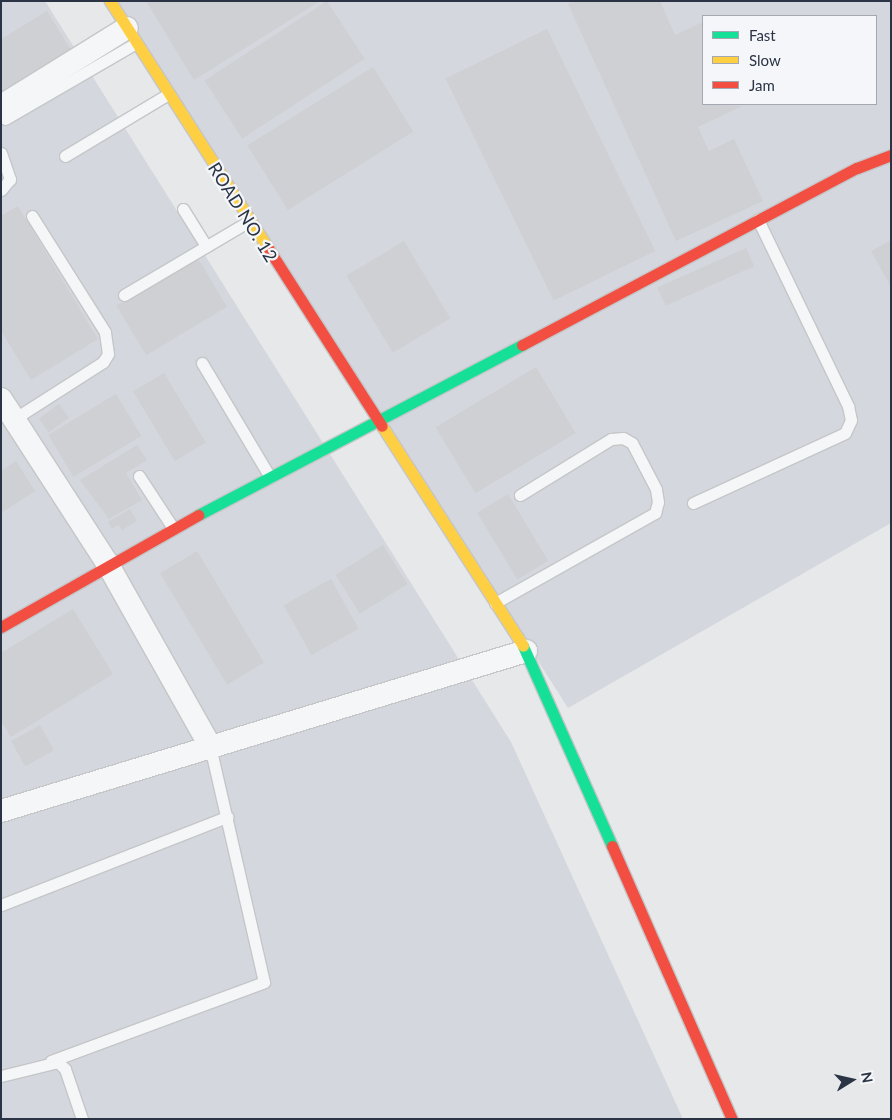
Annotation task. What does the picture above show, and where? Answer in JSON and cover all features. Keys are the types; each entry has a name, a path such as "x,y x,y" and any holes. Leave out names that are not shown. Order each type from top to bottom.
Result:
{"street":[{"name":"ROAD NO. 12","path":"110,1 377,422 526,651 732,1119"},
{"path":"3,112 131,35"},
{"path":"1,627 107,563 758,220 891,155"},
{"path":"1,399 107,563 210,746"},
{"path":"1,811 526,651"}],"lane":[{"path":"65,156 168,94"},
{"path":"1,153 10,179 1,190"},
{"path":"184,209 206,246"},
{"path":"14,419 103,362 108,354 105,332 32,216"},
{"path":"693,503 845,432 851,420 851,412 758,220"},
{"path":"124,295 249,221"},
{"path":"202,363 270,477"},
{"path":"495,603 655,513 658,502 656,489 632,443 623,438 610,439 520,495"},
{"path":"139,476 173,528"},
{"path":"1,1076 51,1061 264,982 210,746"},
{"path":"1,905 227,817"},
{"path":"51,1061 66,1069 82,1119"}],"shaded area":[{"path":"1,1 45,1 511,742 683,1119 1,1119"},
{"path":"118,1 891,1 891,523 568,708"}],"building":[{"path":"146,1 320,1 194,80"},
{"path":"327,1 365,59 242,138 205,81"},
{"path":"574,1 660,1 675,35 702,22 702,105 742,106 698,127 709,151 734,139 763,201 676,241 568,4"},
{"path":"47,11 74,55 1,101 1,39"},
{"path":"547,29 655,251 554,301 445,79"},
{"path":"373,67 413,131 288,210 247,145"},
{"path":"18,206 98,339 31,380 1,331 1,216"},
{"path":"891,240 891,287 871,251"},
{"path":"404,241 450,318 393,353 347,276"},
{"path":"746,248 754,266 666,306 657,287"},
{"path":"197,257 227,307 146,355 116,305"},
{"path":"536,367 576,433 475,493 436,427"},
{"path":"164,373 206,442 175,461 133,392"},
{"path":"116,394 141,436 74,477 48,435"},
{"path":"59,404 69,418 49,432 39,419"},
{"path":"137,445 147,460 126,473 142,500 109,519 80,480"},
{"path":"16,461 35,491 1,513 1,471"},
{"path":"508,494 548,561 517,579 477,513"},
{"path":"130,509 137,521 122,530 118,525 112,529 108,522"},
{"path":"383,545 407,584 360,614 336,575"},
{"path":"197,551 264,662 227,685 160,573"},
{"path":"331,579 359,629 311,655 284,605"},
{"path":"73,609 113,674 11,737 1,721 1,653"},
{"path":"40,725 54,750 25,766 11,741"}],"traffic: fast":[{"path":"198,515 522,345"},
{"path":"523,646 612,846"}],"traffic: slow":[{"path":"110,1 268,248"},
{"path":"382,426 523,646"}],"traffic: jam":[{"path":"522,345 857,168 891,155"},
{"path":"268,248 382,426"},
{"path":"1,627 198,515"},
{"path":"612,846 732,1119"}]}
